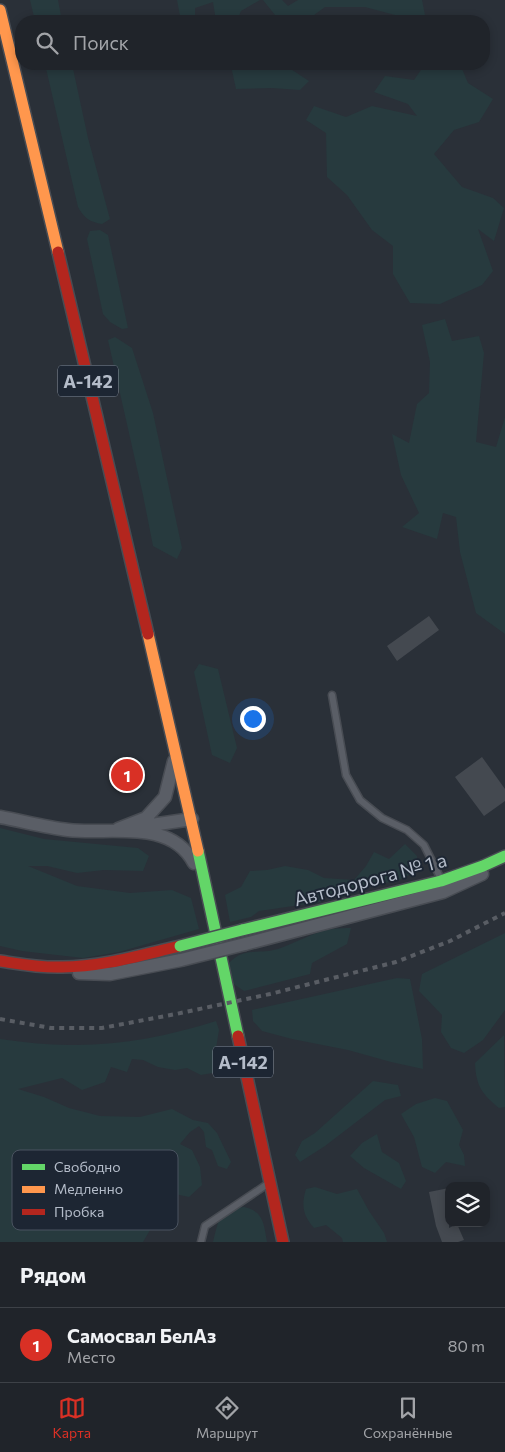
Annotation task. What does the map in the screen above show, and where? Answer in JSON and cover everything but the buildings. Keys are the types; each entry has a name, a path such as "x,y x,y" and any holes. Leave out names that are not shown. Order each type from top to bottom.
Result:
{"main road":[{"name":"А-142","path":"0,10 192,820 283,1242"},
{"name":"Автодорога № 1 а","path":"33,966 74,968 107,963 180,946 441,881 505,856"},
{"path":"0,961 33,966"}],"street":[{"path":"111,832 146,818 165,798 176,752"},
{"path":"0,817 68,830 146,832 173,840 188,852 204,881"},
{"path":"111,832 192,820"},
{"path":"33,966 74,973 110,974 180,960 443,892 484,873 505,860"}],"lane":[{"path":"332,695 346,775 360,800 382,818 407,830 424,845 441,881"},
{"path":"201,1242 205,1226 269,1183"}],"green space":[{"path":"30,0 58,0 61,15 34,15"},
{"path":"177,0 260,0 241,11 239,15 215,15 213,2 195,8 195,15 180,15"},
{"path":"263,0 282,0 288,6 298,0 422,0 425,15 395,15 365,7 325,7 314,15 275,15"},
{"path":"46,70 73,70 88,138 110,219 102,224 94,222 88,219 78,207"},
{"path":"232,70 292,70 309,81 300,90 272,88 236,89"},
{"path":"421,70 463,70 468,83 493,99 479,122 454,130 434,154 462,187 493,198 504,208 494,241 478,229 493,271 482,285 440,304 410,303 393,274 393,246 372,230 347,195 327,177 326,133 306,120 314,106 346,117 372,106 417,116 408,104 374,92 385,76 414,80"},
{"path":"100,230 108,235 128,328 122,329 110,322 103,314 87,239 90,231"},
{"path":"445,319 452,341 479,336 484,353 476,442 496,447 505,417 505,634 476,613 460,552 456,517 443,513 437,539 402,527 419,513 401,475 392,434 409,443 417,404 429,393 430,362 422,325"},
{"path":"115,337 132,348 153,413 182,548 177,559 153,546 108,340"},
{"path":"199,664 218,669 237,748 230,763 212,755 194,672"},
{"path":"0,828 44,839 138,848 149,856 143,871 104,870 77,873 47,866 28,866 77,886 130,893 172,890 191,898 199,929 119,952 83,958 22,951 0,946"},
{"path":"405,844 417,856 417,871 397,881 366,886 342,897 324,893 321,902 259,911 251,917 230,922 225,895 241,887 250,871 285,866 308,870 324,878 354,880 366,866 374,852 389,859"},
{"path":"351,928 347,944 312,963 310,974 244,991 232,983 228,964 240,955 278,949 325,930"},
{"path":"505,933 505,1010 483,1040 464,1053 451,1048 441,1032 442,1015 419,991 422,974"},
{"path":"397,978 410,979 422,1039 423,1069 262,1031 253,1021 252,1010"},
{"path":"216,1021 219,1030 216,1048 218,1072 201,1075 187,1068 175,1070 158,1067 143,1060 132,1059 127,1072 111,1067 105,1082 82,1090 62,1078 18,1089 44,1097 69,1108 100,1116 140,1117 172,1109 193,1120 208,1123 217,1133 231,1162 227,1169 218,1166 212,1150 206,1147 204,1132 199,1126 190,1132 180,1144 192,1150 200,1167 202,1185 189,1197 178,1195 178,1150 12,1150 12,1230 150,1230 143,1242 0,1242 0,1039 88,1045 125,1042 180,1031"},
{"path":"504,1035 505,1107 499,1108 481,1089 475,1063"},
{"path":"373,1081 398,1085 401,1096 385,1100 325,1146 300,1162 295,1155 302,1141 315,1133"},
{"path":"435,1098 447,1101 463,1130 459,1145 464,1155 465,1166 446,1162 435,1173 422,1167 414,1137 401,1114 416,1104"},
{"path":"377,1134 382,1152 399,1163 406,1181 401,1189 364,1168 350,1156 362,1143"},
{"path":"315,1187 337,1194 357,1189 384,1233 387,1242 343,1242 342,1238 326,1225 314,1228 305,1215 303,1205 306,1189"},
{"path":"244,1207 251,1209 259,1215 264,1225 267,1242 213,1242 224,1213 235,1208"}],"railway":[{"path":"0,1019 51,1028 102,1028 176,1014 270,994 396,962 450,941 505,913"}],"traffic: fast":[{"path":"198,851 238,1036"},
{"path":"242,930 441,881 505,856"},
{"path":"180,946 242,930"}],"traffic: slow":[{"path":"0,10 58,252"},
{"path":"148,634 198,851"}],"traffic: jam":[{"path":"58,252 148,634"},
{"path":"0,961 46,967 92,965 180,946"},
{"path":"238,1036 283,1242"}],"place":[{"name":"Самосвал БелАз","path":"127,775"}]}
